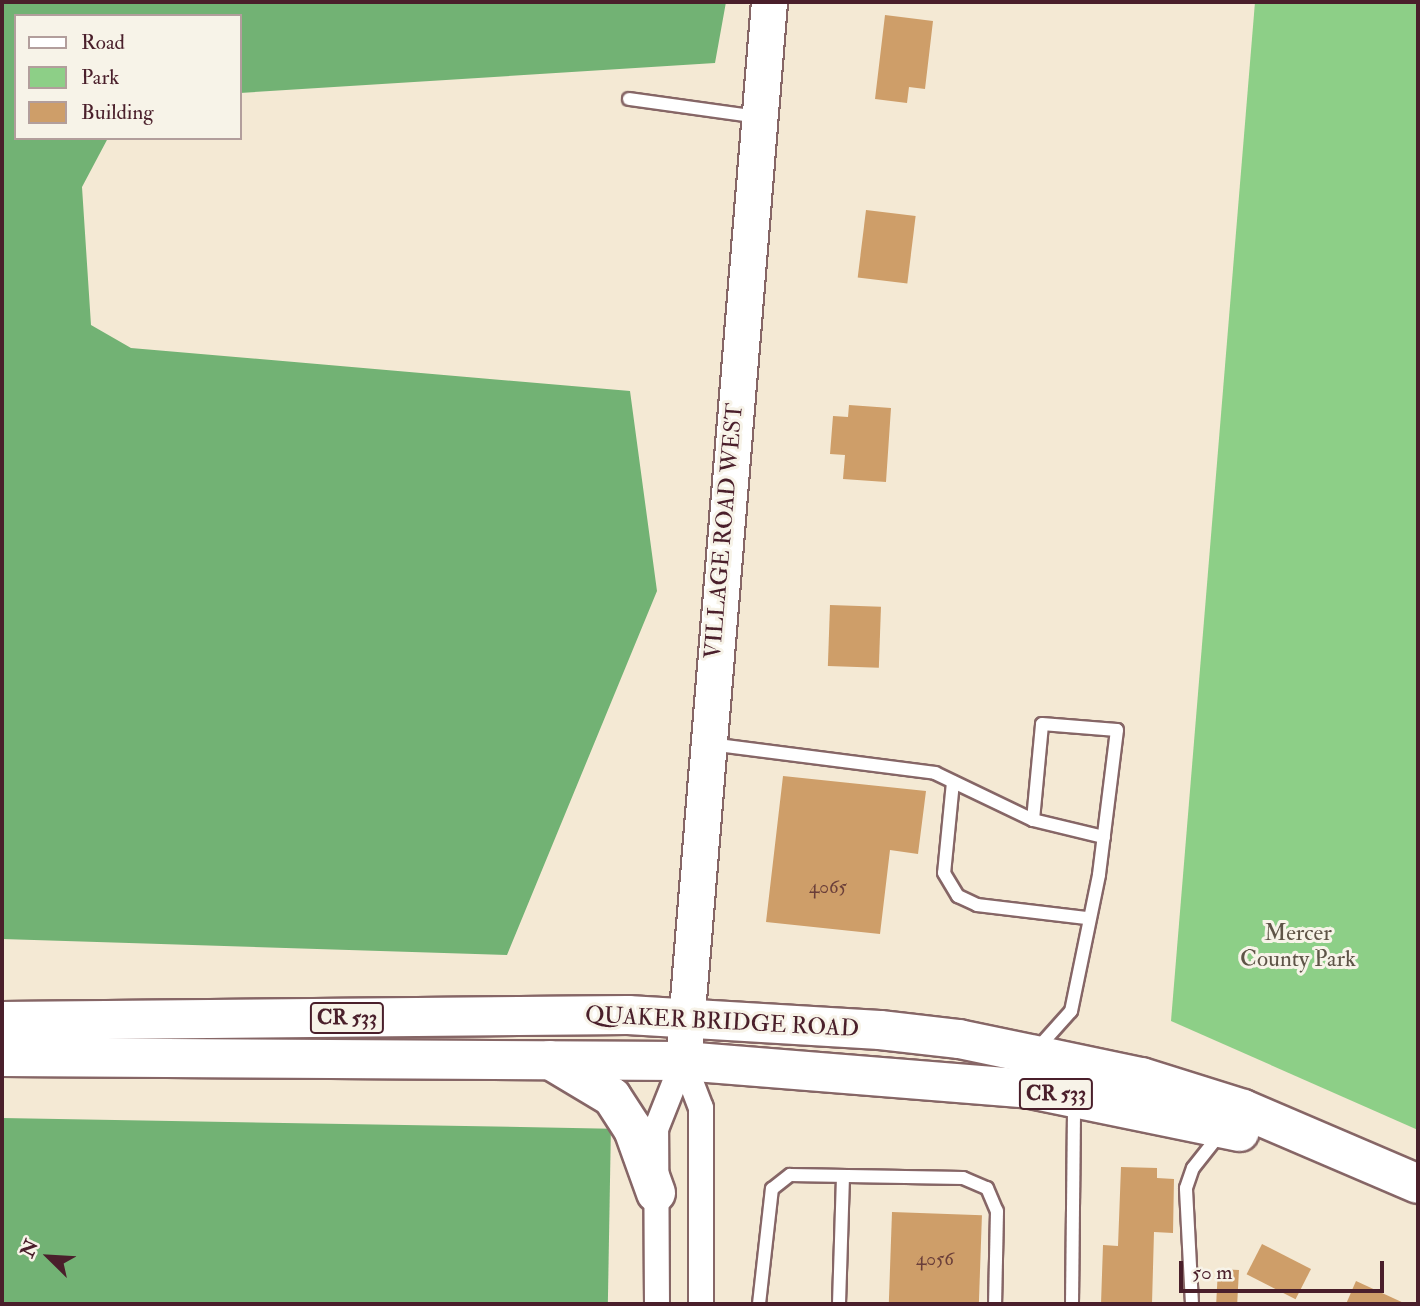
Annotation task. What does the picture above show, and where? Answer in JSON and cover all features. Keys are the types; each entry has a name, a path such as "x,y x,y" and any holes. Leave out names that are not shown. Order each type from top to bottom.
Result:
{"main road":[{"name":"VILLAGE ROAD WEST","path":"683,1061 706,744 769,2"},
{"name":"QUAKER BRIDGE ROAD","path":"4,1039 687,1018 880,1030 1033,1053 1243,1109 1418,1186"},
{"name":"QUAKER BRIDGE ROAD","path":"4,1039 548,1059 683,1061 942,1079 1074,1097 1225,1129 1418,1186"},
{"path":"548,1059 612,1097 633,1129 656,1193"}],"street":[{"path":"657,1304 656,1129 683,1061"},
{"path":"683,1061 701,1108 701,1304"}],"lane":[{"path":"629,99 759,117"},
{"path":"1033,1053 1071,1011 1086,918 1104,837 1117,730 1042,724 1034,820"},
{"path":"706,744 913,769 953,782 1034,820 1104,837"},
{"path":"953,782 944,873 958,896 977,905 1086,918"},
{"path":"1072,1304 1074,1097"},
{"path":"1192,1304 1186,1188 1193,1168 1225,1129"},
{"path":"839,1304 843,1176"},
{"path":"759,1304 768,1208 777,1180 843,1176 963,1178 993,1194 995,1304"}],"green space":[{"path":"2,2 726,2 715,63 242,93 242,14 14,14 14,140 107,140 82,187 91,325 131,348 630,391 657,591 507,955 2,939"},
{"name":"Mercer County Park","path":"1255,2 1418,2 1418,1130 1171,1021"},
{"path":"2,1118 611,1129 608,1304 2,1304"}],"building":[{"path":"885,15 933,21 925,89 909,87 907,103 875,99"},
{"path":"866,210 916,216 907,284 858,277"},
{"path":"849,405 891,408 886,482 843,479 845,455 830,454 833,416 848,417"},
{"path":"830,605 881,607 879,668 828,666"},
{"path":"783,776 926,791 918,854 890,850 880,934 766,922"},
{"path":"1121,1167 1157,1168 1157,1178 1174,1179 1173,1233 1154,1232 1152,1304 1101,1304 1103,1245 1118,1246"},
{"path":"892,1212 982,1215 979,1304 889,1304"},
{"path":"1262,1244 1311,1269 1296,1299 1247,1274"},
{"path":"1218,1269 1239,1270 1237,1304 1216,1304"},
{"path":"1356,1281 1406,1304 1346,1304"}]}
